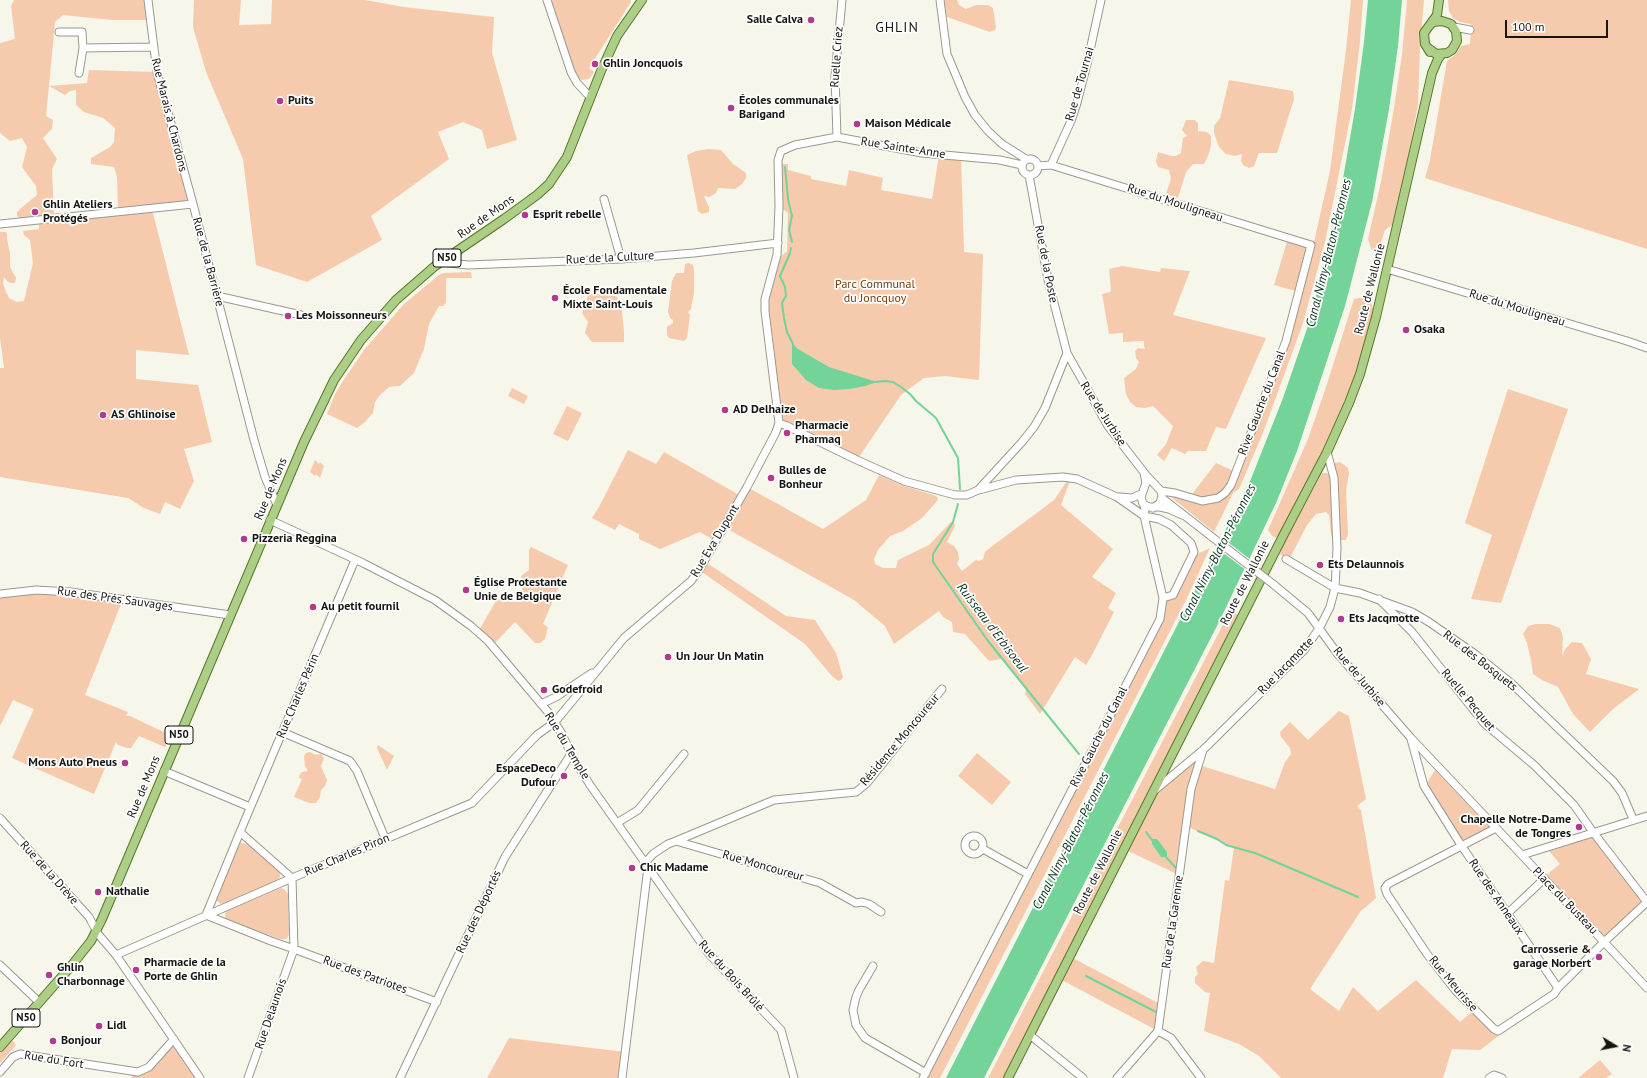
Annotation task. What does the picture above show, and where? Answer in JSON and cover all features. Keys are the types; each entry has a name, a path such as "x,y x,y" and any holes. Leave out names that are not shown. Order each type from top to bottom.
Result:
{"main road":[{"name":"Rue de Mons","path":"0,1047 90,941 102,919 270,520 318,410 346,361 361,340 396,300 441,262 538,195 549,184 567,157 590,97 617,36 642,0"},
{"path":"1432,73 1432,59 1424,38 1424,33 1437,15 1439,0"},
{"path":"1432,73 1438,59 1442,54 1452,50 1455,46 1457,36 1444,15 1439,0"},
{"path":"1430,25 1438,21 1442,21 1452,26"},
{"path":"1428,48 1432,52 1442,54"},
{"name":"Route de Wallonie","path":"1008,1078 1297,507 1327,452 1349,403 1360,374 1387,269 1432,73"}],"street":[{"name":"Rue Marais à Chardons","path":"148,0 153,47 162,94 193,204"},
{"path":"547,0 571,72 577,83 590,97"},
{"name":"Ruelle Criez","path":"837,137 835,76 842,0"},
{"path":"940,0 947,54 965,97 975,116 988,131 1024,162"},
{"name":"Rue de Tournai","path":"1051,165 1076,104 1087,64 1101,0"},
{"path":"1452,26 1470,30 1457,36"},
{"path":"60,32 82,32 83,48 79,73"},
{"path":"83,48 153,47"},
{"name":"Rue Sainte-Anne","path":"778,243 778,160 781,150 784,148 837,137 922,153 1024,162"},
{"path":"1033,159 1036,161 1038,166 1037,172 1029,175 1024,173 1024,162 1033,159"},
{"name":"Rue du Mouligneau","path":"1038,166 1051,165 1311,245"},
{"name":"Rue de la Poste","path":"1029,175 1048,280 1066,353"},
{"path":"604,199 620,259"},
{"name":"Rue de la Barrière","path":"0,224 193,204 264,476 277,505"},
{"path":"778,243 776,261 765,299 765,311 778,423 904,480 955,495 967,495 978,490 1016,480 1070,477 1083,481 1116,497 1144,516 1171,525 1192,543 1193,556 1173,595 1163,598"},
{"name":"Rue de la Culture","path":"441,262 468,264 620,259 694,253 778,243"},
{"name":"Rive Gauche du Canal","path":"1160,492 1175,492 1202,501 1218,498 1226,493 1231,485 1286,341 1311,245"},
{"name":"Rue du Mouligneau","path":"1387,269 1627,340 1647,348"},
{"path":"217,296 301,315"},
{"path":"978,490 1034,427 1045,408 1066,353"},
{"name":"Rue de Jurbise","path":"1066,353 1108,426 1160,492 1182,515 1308,613 1337,653 1410,737 1522,855"},
{"name":"Rue Eva Dupont","path":"599,668 624,638 687,585 695,576 759,466 776,432 778,423"},
{"name":"Rue Jacqmotte","path":"1153,792 1203,750 1305,649 1320,628 1330,607 1335,588 1337,549 1334,478 1327,452"},
{"path":"1144,473 1146,483 1142,492 1141,501 1145,506 1169,509 1182,515"},
{"path":"1116,497 1126,498 1142,492 1149,486 1160,492 1160,503 1153,508"},
{"name":"Rive Gauche du Canal","path":"924,1075 1160,619 1163,598 1144,516 1145,506"},
{"name":"Rue du Temple","path":"270,520 435,600 466,621 488,641 555,722 571,754 646,865"},
{"name":"Rue des Bosquets","path":"1286,558 1335,588 1360,593 1403,608 1429,622 1475,654 1511,683 1613,781 1622,793 1633,819"},
{"name":"Rue Charles Périn","path":"206,915 250,807 355,560"},
{"name":"Rue des Prés Sauvages","path":"0,594 36,590 71,592 230,615"},
{"name":"Ruelle Pecquet","path":"1380,599 1412,632 1484,723 1534,765 1555,785 1574,805 1593,832"},
{"path":"541,704 556,697 599,668"},
{"name":"Rue Charles Piron","path":"116,955 385,838 472,802 537,735 555,722 599,668"},
{"name":"Résidence Moncoureur","path":"676,841 774,800 856,792 867,783 942,689"},
{"path":"282,732 350,761 357,771 385,838"},
{"name":"Rue des Anneaux","path":"1410,737 1424,786 1461,846 1558,988"},
{"name":"Rue de la Garenne","path":"1158,1031 1191,789 1203,750"},
{"name":"Rue des Déportés","path":"400,1078 505,857 571,754"},
{"path":"617,823 638,810 684,754"},
{"path":"164,771 250,807"},
{"path":"1593,832 1647,816"},
{"name":"Rue de la Drève","path":"0,818 88,917 96,928 98,934 116,955"},
{"path":"1461,846 1496,828"},
{"path":"240,832 292,878 294,949"},
{"name":"Place du Busteau","path":"1593,832 1647,902 1604,942 1522,855 1593,832"},
{"path":"622,1078 646,865 653,854 668,844 676,841"},
{"name":"Rue Moncoureur","path":"676,841 820,883 856,903 862,902 869,904 881,912"},
{"name":"Rue Meurisse","path":"1461,846 1388,884 1385,888 1387,894 1427,954 1456,991 1494,1030 1498,1031 1554,994 1558,988 1604,942"},
{"path":"982,849 1028,874"},
{"name":"Rue du Bois Brûlé","path":"646,865 703,946 781,1030 794,1078"},
{"path":"1507,914 1544,879"},
{"name":"Rue des Patriotes","path":"206,915 436,1002"},
{"path":"90,941 101,942 116,955 200,1078"},
{"path":"1604,942 1647,988"},
{"name":"Rue Delaunois","path":"248,1078 294,949"},
{"path":"0,965 39,1002"},
{"path":"874,966 856,997 854,1010 856,1025 865,1038 924,1075"},
{"path":"1117,1078 1158,1031 1171,1038 1201,1078"},
{"path":"1030,1035 1083,1078"},
{"name":"Rue du Fort","path":"0,1072 13,1057 20,1054 138,1072 149,1067 174,1039"},
{"path":"1489,1078 1494,1075 1502,1078"}],"green space":[{"path":"14,0 148,0 150,20 112,20 63,15 55,22 46,116 53,120 52,129 43,138 57,159 52,169 54,216 21,219 17,216 17,212 37,195 36,186 22,167 27,147 22,138 10,141 0,133 0,43 15,39 11,6"},
{"path":"194,0 241,0 239,25 271,24 272,0 365,0 404,7 494,17 492,53 517,140 487,149 482,130 463,122 438,132 449,159 371,216 382,240 307,282 256,265 243,159 206,72 193,27"},
{"path":"551,0 631,0 589,68 594,72 589,79 582,80 578,78 575,72"},
{"path":"944,0 957,0 959,5 966,9 976,5 988,5 993,8 996,27 995,30 990,32 947,17"},
{"path":"1351,0 1363,0 1360,41 1352,109 1325,242 1303,323 1263,433 1239,489 1233,493 1214,532 1171,497 1175,493 1189,498 1216,463 1236,472 1286,341 1299,292 1274,285 1288,238 1311,245 1314,242 1330,171"},
{"path":"1407,0 1424,0 1420,46 1418,105 1404,179 1392,225 1385,230 1378,252 1371,249 1368,239 1381,182 1393,114 1402,55"},
{"path":"1448,0 1647,0 1647,249 1425,178 1430,160 1447,61 1456,54 1461,46 1470,44 1471,24 1460,22 1453,18 1449,11"},
{"path":"89,70 157,72 193,204 152,209 189,355 136,350 136,379 198,385 212,442 184,449 194,481 180,509 165,502 160,514 144,508 128,498 0,477 0,368 4,368 0,338 0,232 6,232 7,234 10,253 10,267 16,278 15,283 12,283 8,282 4,277 3,283 6,292 9,298 17,302 24,301 33,263 30,240 24,235 23,231 39,229 39,220 118,212 117,177 114,167 91,164 91,158 110,147 114,142 115,128 103,118 84,112 76,105 76,90 70,91 65,95 49,86 87,83"},
{"path":"1229,80 1293,91 1294,99 1277,153 1259,153 1254,166 1249,168 1243,165 1241,161 1242,154 1235,156 1226,154 1219,147 1214,133 1214,126 1220,118"},
{"path":"1186,120 1195,120 1198,124 1198,131 1207,132 1211,136 1211,145 1204,164 1193,164 1186,172 1178,198 1166,194 1171,178 1169,170 1158,167 1156,161 1158,152 1171,156 1176,156 1181,153 1183,138 1187,136 1182,130"},
{"path":"708,149 721,150 733,164 746,173 746,178 742,184 735,189 718,188 716,193 710,197 704,196 709,207 709,212 702,214 698,211 687,155 696,151"},
{"name":"Parc Communal du Joncquoy","path":"939,155 961,157 964,252 983,254 979,380 945,376 924,378 901,395 857,460 779,423 765,311 776,261 787,251 788,213 779,206 778,164 788,164 788,170 811,176 811,179 846,186 849,170 883,178 881,190 932,199"},
{"path":"689,263 693,265 694,271 694,293 691,309 688,312 690,315 687,338 684,341 669,338 667,335 667,327 673,323 673,320 670,318 668,312 672,281 676,273 684,273 685,264"},
{"path":"1122,266 1160,272 1161,268 1190,271 1173,315 1266,338 1226,429 1216,427 1206,451 1188,451 1185,454 1172,448 1164,461 1157,455 1166,444 1173,426 1153,406 1145,408 1136,407 1130,402 1126,394 1124,378 1136,369 1139,362 1136,358 1135,351 1138,348 1145,349 1144,341 1123,342 1123,333 1109,334 1102,294 1110,292 1111,290 1109,269"},
{"path":"471,272 472,278 446,278 446,303 443,306 439,306 429,324 424,349 414,373 400,386 389,387 380,395 375,402 373,413 365,422 357,428 327,414 335,394 364,350 404,304 439,275 444,273"},
{"path":"589,294 616,296 621,302 624,342 592,342 585,333 588,322 582,313"},
{"path":"1364,297 1371,303 1376,317 1355,388 1284,534 1277,538 1272,536 1268,530 1308,439 1354,299"},
{"path":"512,388 528,396 524,404 508,396"},
{"path":"1508,389 1568,409 1501,603 1471,599 1492,535 1465,523"},
{"path":"567,406 582,413 568,441 553,434"},
{"path":"628,450 656,464 664,452 741,496 747,487 823,529 866,500 879,475 899,484 936,496 938,498 937,501 922,518 903,531 890,536 878,550 874,559 875,564 883,568 896,568 898,560 929,545 951,522 954,523 955,526 947,542 954,546 958,552 959,559 957,564 962,571 976,560 979,561 983,559 985,552 991,547 1054,500 1067,481 1070,481 1061,505 1113,549 1092,577 1116,593 1108,608 1114,612 1086,665 1075,657 1040,714 1025,694 1026,689 1002,659 989,661 965,634 953,632 952,622 943,617 939,611 894,644 885,626 854,600 724,527 715,541 700,532 660,549 639,539 639,534 619,524 615,530 592,518"},
{"path":"315,460 324,466 320,478 316,474 315,476 310,472"},
{"path":"1340,462 1348,468 1349,474 1346,490 1348,534 1346,540 1337,540 1331,535 1329,515 1326,512 1316,514 1307,525 1291,556 1288,558 1284,557 1280,554 1282,548 1322,473 1327,473 1334,477 1330,464"},
{"path":"531,547 568,565 543,624 548,627 545,639 540,643 535,643 515,622 492,646 478,632 497,599 515,602 521,599 523,594 521,576 529,570 529,550"},
{"path":"1210,548 1188,596 940,1078 923,1078 1160,619 1163,598 1170,597 1193,556"},
{"path":"704,561 786,616 815,620 836,653 843,677 841,680 838,681 831,675 805,644 699,570"},
{"path":"36,590 123,599 85,695 128,712 126,716 130,716 168,734 170,737 165,747 139,736 131,748 118,745 116,742 94,794 12,758 34,709 13,700 0,726 0,594"},
{"path":"1230,611 1242,617 1153,790 1202,751 1199,765 1275,789 1285,762 1291,754 1290,748 1281,737 1280,732 1290,722 1308,740 1339,711 1349,716 1366,799 1357,806 1361,810 1376,898 1360,912 1310,989 1339,1011 1353,987 1378,1011 1416,980 1460,1022 1474,1010 1498,1031 1554,994 1567,979 1570,982 1480,1050 1452,1049 1443,1078 1281,1078 1259,1056 1239,1044 1204,1031 1210,993 1205,992 1195,983 1195,977 1198,974 1196,967 1203,961 1214,963 1225,880 1229,881 1234,848 1186,826 1179,875 1124,849 1069,956 1162,1005 1158,1031 1058,978 1008,1078 988,1078"},
{"path":"1536,624 1549,624 1560,628 1563,637 1562,655 1572,642 1582,643 1591,659 1586,674 1639,689 1613,709 1590,732 1573,714 1558,687 1533,674 1527,643 1523,634 1528,626"},
{"path":"378,745 394,756 387,770 377,748"},
{"path":"310,752 316,755 321,754 324,758 321,766 327,780 316,803 309,803 294,797 302,779 299,778 300,774 308,771 305,766 304,756 306,753"},
{"path":"977,753 1011,782 992,805 958,776"},
{"path":"1435,770 1490,828 1462,842 1427,783"},
{"path":"1592,837 1642,901 1604,937 1545,876 1560,864 1549,851"},
{"path":"241,843 249,844 280,871 280,876 279,879 274,882 222,905 216,900 238,846"},
{"path":"281,888 288,894 289,935 286,939 280,939 227,920 225,917 226,911"},
{"path":"509,1038 625,1052 622,1078 487,1078"},
{"path":"174,1039 200,1078 132,1078 131,1073 143,1071"},
{"path":"13,1041 16,1045 0,1063 0,1053 10,1042"},
{"path":"1600,1060 1612,1074 1606,1078 1578,1078"}],"water":[{"name":"Canal Nimy-Blaton-Péronnes","path":"1368,0 1402,0 1398,46 1389,109 1372,202 1345,306 1297,451 1276,503 1218,624 984,1078 946,1078 1251,479 1283,398 1310,320 1339,202 1355,109"},
{"path":"792,343 798,349 829,367 877,382 849,389 834,390 819,388 806,380 792,364"},
{"path":"1152,839 1157,839 1167,852 1167,857 1161,857 1152,844"}],"pier":[{"path":"1220,536 1251,560 1246,570 1215,547"}],"waterway":[{"name":"Ruisseau d'Erbisoeul","path":"785,167 788,199 792,216 789,230 792,242"},
{"name":"Ruisseau d'Erbisoeul","path":"791,248 780,276 785,287 786,296 782,303 784,318 787,332 793,344"},
{"name":"Ruisseau d'Erbisoeul","path":"875,382 893,382 910,394 936,418 958,458 960,489"},
{"name":"Ruisseau d'Erbisoeul","path":"958,504 953,522 933,554 933,562 988,641 1079,754"},
{"path":"1198,831 1217,839 1226,845 1255,853 1358,897"},
{"name":"Ruisseau d'Erbisoeul","path":"1146,832 1152,840"},
{"name":"Ruisseau d'Erbisoeul","path":"1165,856 1177,869 1176,871"},
{"path":"1086,976 1158,1013"}],"place":[{"name":"Salle Calva","path":"811,20"},
{"name":"Ghlin Joncquois","path":"595,64"},
{"name":"Puits","path":"280,101"},
{"name":"Écoles communales Barigand","path":"731,108"},
{"name":"Maison Médicale","path":"857,124"},
{"name":"Ghlin Ateliers Protégés","path":"35,212"},
{"name":"Esprit rebelle","path":"525,215"},
{"name":"École Fondamentale Mixte Saint-Louis","path":"555,298"},
{"name":"Les Moissonneurs","path":"288,316"},
{"name":"Osaka","path":"1406,330"},
{"name":"AD Delhaize","path":"725,410"},
{"name":"AS Ghlinoise","path":"103,415"},
{"name":"Pharmacie Pharmaq","path":"787,433"},
{"name":"Bulles de Bonheur","path":"771,478"},
{"name":"Pizzeria Reggina","path":"244,539"},
{"name":"Ets Delaunnois","path":"1320,565"},
{"name":"Église Protestante Unie de Belgique","path":"466,590"},
{"name":"Au petit fournil","path":"313,607"},
{"name":"Ets Jacqmotte","path":"1341,619"},
{"name":"Un Jour Un Matin","path":"668,657"},
{"name":"Godefroid","path":"544,690"},
{"name":"Mons Auto Pneus","path":"125,763"},
{"name":"EspaceDeco Dufour","path":"564,776"},
{"name":"Chapelle Notre-Dame de Tongres","path":"1579,827"},
{"name":"Chic Madame","path":"632,868"},
{"name":"Nathalie","path":"98,892"},
{"name":"Carrosserie & garage Norbert","path":"1599,957"},
{"name":"Pharmacie de la Porte de Ghlin","path":"136,970"},
{"name":"Ghlin Charbonnage","path":"49,975"},
{"name":"Lidl","path":"99,1026"},
{"name":"Bonjour","path":"53,1041"}],"district":[{"name":"GHLIN","path":"897,28"}]}
